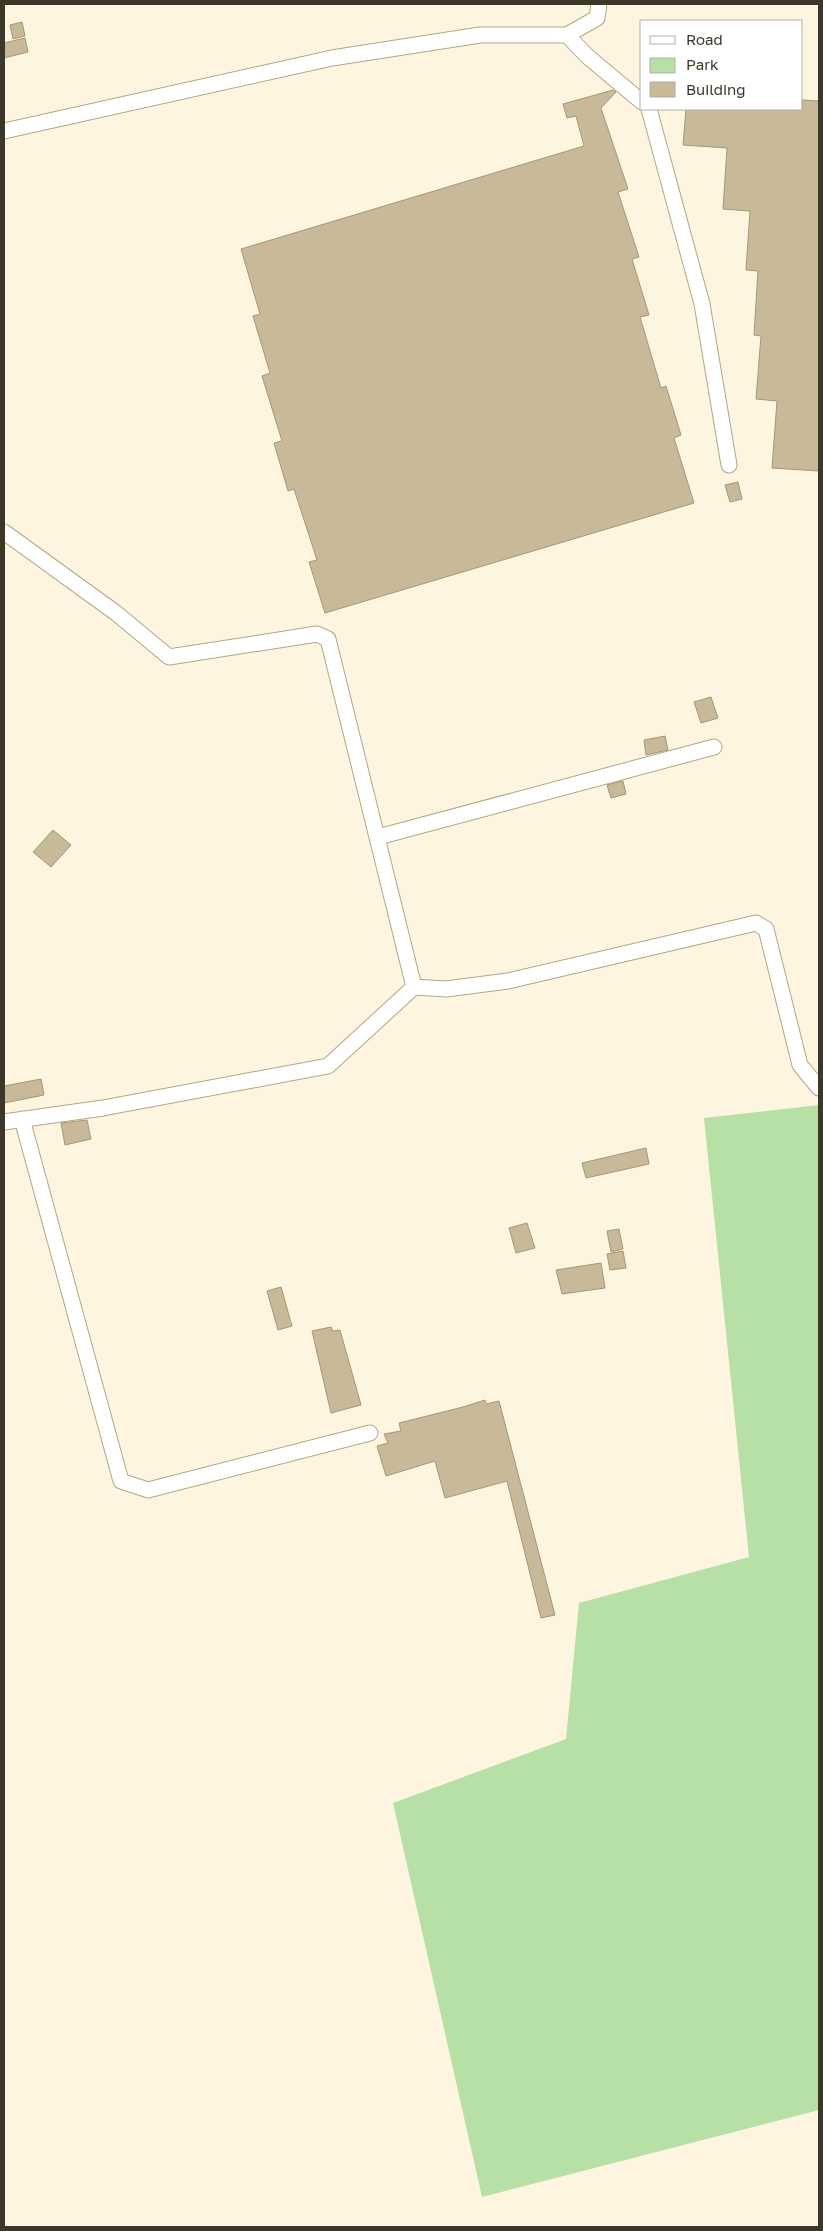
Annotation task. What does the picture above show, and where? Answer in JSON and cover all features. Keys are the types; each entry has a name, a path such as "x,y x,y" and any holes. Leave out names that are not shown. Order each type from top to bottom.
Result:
{"street":[{"path":"4,131 332,58 480,34 566,35 597,18 599,4"},
{"path":"566,35 640,100"},
{"path":"650,110 702,304 728,465"},
{"path":"4,532 116,614 169,657 317,634 328,639 414,987"},
{"path":"378,837 714,747"},
{"path":"4,1122 104,1108 328,1066 414,987 446,989 508,980 756,923 766,929 800,1065 819,1088"},
{"path":"22,1119 121,1482 148,1490 370,1433"}],"green space":[{"path":"819,1105 819,2110 482,2197 393,1803 566,1739 579,1603 749,1557 704,1118"}],"building":[{"path":"22,22 25,36 13,39 10,25"},
{"path":"25,38 28,52 4,58 4,43"},
{"path":"613,90 616,92 601,108 628,189 618,192 639,257 632,259 649,315 640,317 661,388 666,386 681,435 674,438 694,503 325,613 309,562 317,560 294,489 288,491 274,443 282,441 262,376 270,373 253,316 260,314 241,249 584,146 576,116 567,118 563,104"},
{"path":"803,100 819,101 819,471 772,468 777,401 756,399 761,336 754,335 758,271 746,270 750,211 723,209 727,148 683,145 686,110 803,110"},
{"path":"738,482 742,499 730,502 725,485"},
{"path":"711,697 718,718 701,723 694,702"},
{"path":"665,736 668,750 646,755 644,740"},
{"path":"623,781 626,794 611,798 607,785"},
{"path":"53,830 71,845 51,867 33,852"},
{"path":"41,1079 44,1095 4,1103 4,1086"},
{"path":"87,1120 91,1139 65,1145 61,1123"},
{"path":"646,1148 649,1164 586,1178 582,1163"},
{"path":"527,1223 535,1248 516,1253 509,1228"},
{"path":"619,1229 623,1249 611,1252 607,1231"},
{"path":"623,1251 626,1268 610,1270 607,1254"},
{"path":"601,1263 605,1288 562,1294 556,1270"},
{"path":"281,1287 292,1326 278,1330 267,1291"},
{"path":"331,1327 333,1331 340,1330 361,1405 331,1413 312,1331"},
{"path":"485,1400 486,1404 499,1401 555,1615 541,1618 507,1481 445,1498 435,1461 386,1476 377,1446 388,1443 384,1434 401,1431 399,1423"}]}
